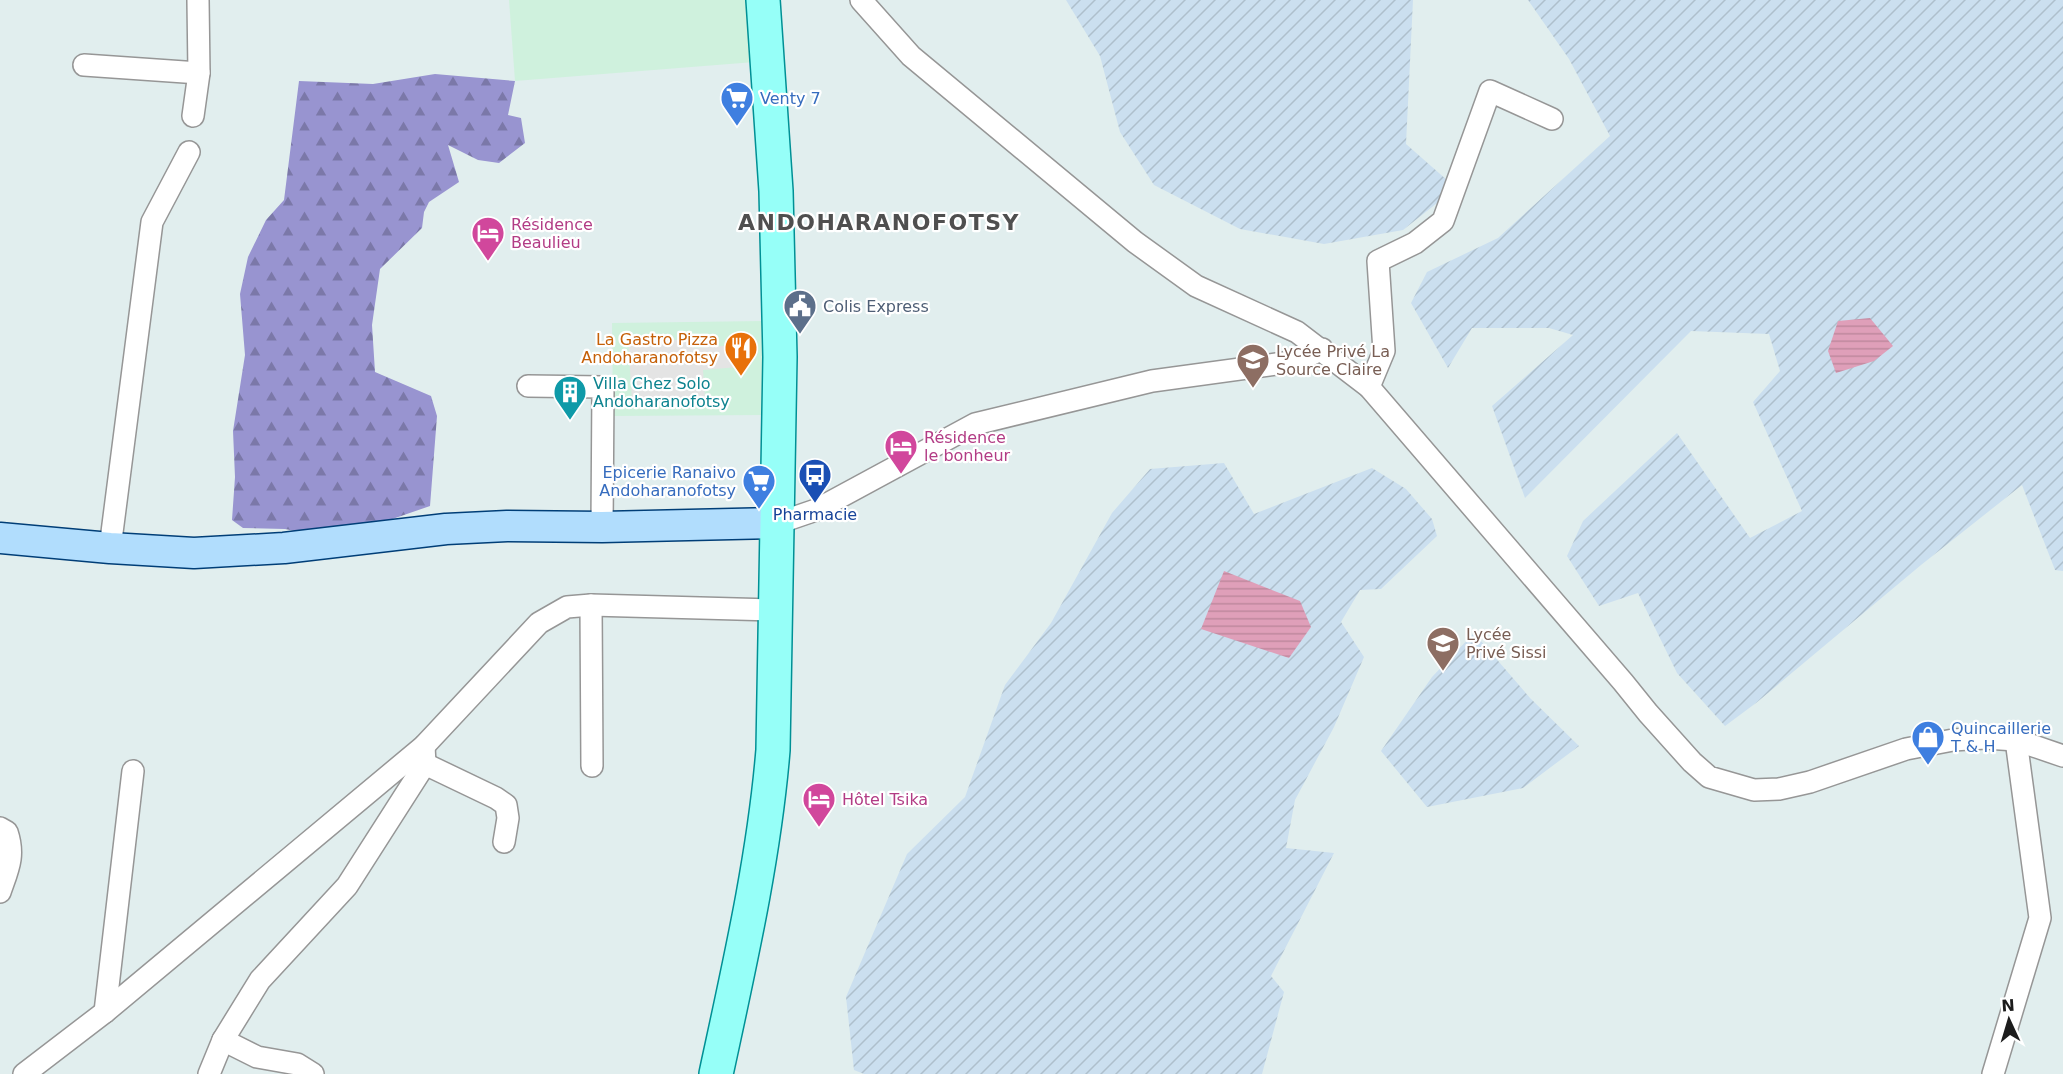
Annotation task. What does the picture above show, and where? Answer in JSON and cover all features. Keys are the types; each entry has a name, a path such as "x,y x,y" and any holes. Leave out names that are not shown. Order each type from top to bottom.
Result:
{"main road":[{"path":"716,1074 739,968 769,797 773,750 780,357 776,192 763,0"}],"street":[{"path":"193,116 199,73 198,0"},
{"path":"861,0 911,56 1136,243 1196,286 1297,332 1369,387 1617,674 1648,713 1692,762 1709,777 1754,790 1779,789 1810,782 1906,749 1985,738 2016,740 2063,756"},
{"path":"84,65 199,73"},
{"path":"1369,387 1384,351 1378,261 1415,243 1443,221 1490,91 1551,119"},
{"path":"110,548 152,222 189,152"},
{"path":"0,538 194,553 284,548 446,529 507,526 602,527 778,523 816,510 975,424 1152,381 1298,361 1322,349"},
{"path":"528,386 603,387 602,527"},
{"path":"24,1074 105,1012 424,755 539,623 567,607 591,605 776,610"},
{"path":"591,605 592,766"},
{"path":"2016,740 2063,771"},
{"path":"1993,1074 2040,918 2016,740"},
{"path":"424,755 506,805 508,818 504,842"},
{"path":"209,1074 223,1040 260,980 347,886 424,755"},
{"path":"105,1012 133,771"},
{"path":"0,828 7,832 12,846 9,866 0,892"},
{"path":"223,1040 257,1057 297,1064 313,1074"}],"shaded area":[{"path":"509,0 763,0 768,61 515,81"},
{"path":"1066,0 1413,0 1406,144 1456,188 1403,230 1324,244 1240,229 1154,185 1120,132 1100,56"},
{"path":"1528,0 2063,0 2063,571 2055,570 2022,485 1725,726 1677,673 1638,593 1599,606 1567,556 1583,521 1677,433 1750,538 1802,511 1753,402 1780,371 1769,334 1691,331 1525,498 1492,406 1573,335 1549,328 1472,328 1448,368 1411,303 1427,272 1498,238 1610,136 1569,59"},
{"path":"1870,318 1893,346 1874,361 1836,373 1828,351 1838,321"},
{"path":"765,321 765,415 613,416 612,323"},
{"path":"671,335 672,340 693,339 694,348 736,345 738,367 703,370 705,397 632,402 628,337"},
{"path":"1224,463 1254,514 1372,468 1406,489 1432,519 1437,536 1381,589 1360,590 1341,622 1364,657 1334,727 1295,800 1286,848 1334,853 1271,976 1284,992 1262,1074 864,1074 854,1070 846,997 907,854 965,797 1005,685 1051,623 1112,513 1150,469"},
{"path":"1224,571 1300,601 1311,627 1289,658 1201,629"},
{"path":"1474,633 1530,698 1579,746 1523,788 1427,807 1381,751 1432,677"}],"green space":[{"path":"435,74 515,81 508,115 521,118 525,143 499,163 478,160 448,145 459,182 429,202 424,212 422,228 380,269 372,325 375,372 431,396 437,416 430,506 375,525 326,537 285,529 243,528 232,520 235,477 233,431 245,355 240,294 248,257 266,220 284,200 299,81 373,84"}],"place":[{"name":"Venty 7","path":"737,127"},
{"name":"Résidence Beaulieu","path":"488,262"},
{"name":"Colis Express","path":"800,335"},
{"name":"La Gastro Pizza Andoharanofotsy","path":"741,377"},
{"name":"Lycée Privé La Source Claire","path":"1253,389"},
{"name":"Villa Chez Solo Andoharanofotsy","path":"570,421"},
{"name":"Résidence le bonheur","path":"901,475"},
{"name":"Pharmacie","path":"815,504"},
{"name":"Epicerie Ranaivo Andoharanofotsy","path":"759,510"},
{"name":"Lycée Privé Sissi","path":"1443,672"},
{"name":"Quincaillerie T & H","path":"1928,766"},
{"name":"Hôtel Tsika","path":"819,828"}],"district":[{"name":"ANDOHARANOFOTSY","path":"879,222"}]}
